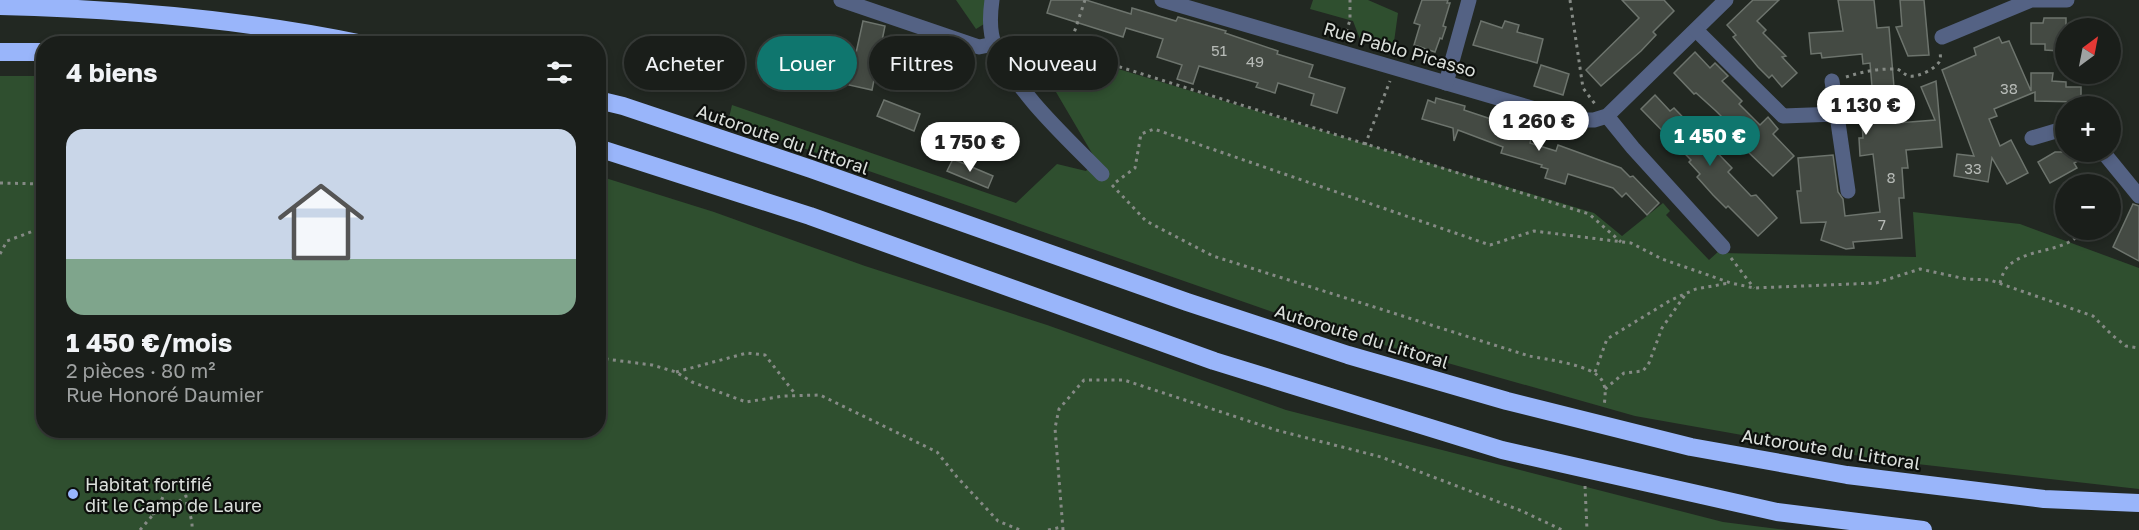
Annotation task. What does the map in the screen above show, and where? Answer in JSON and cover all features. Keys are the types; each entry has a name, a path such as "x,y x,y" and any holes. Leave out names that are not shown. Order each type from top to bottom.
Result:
{"highway":[{"path":"0,6 190,17 324,36"},
{"path":"0,51 36,52"},
{"name":"Autoroute du Littoral","path":"606,102 811,169 1187,302 1348,355 1507,401 1691,447 1847,475 2043,499 2139,503"},
{"path":"606,151 810,216 1214,361 1502,450 1777,512 1923,530"}],"street":[{"path":"841,0 979,47 987,45"},
{"path":"992,0 990,16 993,36"},
{"name":"Rue Pablo Picasso","path":"1162,0 1573,120 1593,120 1607,116"},
{"path":"1446,83 1469,0"},
{"path":"1723,247 1607,116 1726,0"},
{"path":"1942,37 2031,0 2067,0"},
{"path":"1696,30 1782,116 1837,114"},
{"path":"1832,81 1848,191"},
{"path":"1023,90 1107,180"},
{"path":"2032,138 2055,131"},
{"path":"2111,162 2139,196"}],"path":[{"path":"1085,0 1069,48 1071,52 1589,214 1621,242"},
{"path":"1340,52 1350,20 1350,0"},
{"path":"1570,0 1583,88 1607,116"},
{"path":"1832,81 1865,71 1896,68 1912,77 1937,66 1940,60 1942,37"},
{"path":"1365,145 1395,68"},
{"path":"1604,406 1605,389 1595,372 1571,364 1529,356 1213,256 1146,222 1107,180 1135,168 1142,134 1154,129 1490,245 1534,231 1631,243 1662,259 1731,283 1754,288 1876,283 1920,269 1966,279 1990,280 2093,316 2126,346 2139,348"},
{"path":"0,183 36,184"},
{"path":"0,254 7,241 36,230"},
{"path":"2000,283 2005,270 2018,259 2072,240"},
{"path":"1743,273 1754,288"},
{"path":"1595,372 1607,339 1671,300 1696,289 1731,283"},
{"path":"1605,389 1624,374 1643,371 1649,363 1662,328 1686,294"},
{"path":"676,372 747,353 765,355 797,396"},
{"path":"606,359 652,365 676,372 692,382 746,402 820,395 937,452 998,521 1020,530"},
{"path":"1048,530 1063,528 1055,428 1059,409 1084,381 1124,380 1276,430 1381,457 1522,511 1562,530"},
{"path":"1585,486 1587,530"},
{"path":"140,530 158,509 166,489"},
{"path":"153,514 167,510 186,496 186,506 193,517 192,530"}],"green space":[{"path":"956,0 986,0 984,24 976,29"},
{"path":"1313,0 1368,0 1398,13 1393,49 1360,39 1353,21 1310,9"},
{"path":"1118,69 1594,213 1622,236 1663,203 1670,211 1666,215 1709,260 1719,251 1721,253 1916,257 1913,212 2020,224 2055,237 2055,240 2063,240 2139,268 2139,489 1882,460 1635,416 1296,320 728,122 732,105 1016,203 1057,164 1086,171 1096,160 1055,90 1118,90"},
{"path":"0,76 36,76 36,438 606,438 606,178 714,212 865,266 1047,325 1286,410 1723,522 1787,530 0,530"}],"building":[{"path":"1051,0 1086,0 1131,14 1132,8 1176,21 1178,17 1226,31 1225,33 1278,51 1277,54 1313,65 1309,77 1345,88 1337,113 1311,105 1314,94 1278,83 1275,93 1256,87 1258,83 1199,66 1193,84 1177,79 1182,65 1157,57 1163,39 1126,28 1123,37 1047,13"},
{"path":"1422,0 1448,0 1447,3 1450,3 1443,26 1446,27 1435,52 1414,45 1420,25 1414,23"},
{"path":"1622,0 1664,0 1674,11 1653,32 1656,35 1641,51 1601,86 1586,70 1639,18"},
{"path":"1753,0 1779,0 1757,21 1766,30 1763,33 1786,56 1782,57 1797,73 1782,87 1772,75 1769,78 1758,67 1733,37 1736,35 1727,25"},
{"path":"1838,0 1874,0 1877,28 1889,27 1897,123 1935,120 1921,87 1936,81 1942,147 1906,150 1908,168 1902,168 1904,198 1899,198 1902,238 1853,242 1854,248 1846,249 1821,240 1826,222 1801,223 1797,191 1801,191 1798,158 1833,155 1838,192 1843,199 1845,216 1880,212 1873,154 1860,156 1859,138 1863,138 1862,123 1875,122 1870,63 1863,64 1862,54 1822,58 1821,53 1811,54 1809,33 1843,31"},
{"path":"1900,0 1924,0 1929,55 1908,56 1896,27 1902,26"},
{"path":"2044,18 2055,18 2055,51 2045,50 2045,44 2031,44 2031,23 2043,23"},
{"path":"863,21 885,26 883,36 869,36 869,89 857,87 857,48"},
{"path":"1481,21 1502,28 1505,21 1519,25 1517,32 1543,39 1537,63 1473,45"},
{"path":"1999,37 2002,43 2009,41 2031,91 2031,73 2053,73 2052,81 2055,81 2055,84 2081,87 2081,96 2055,96 2055,101 2035,101 2035,92 1994,109 1997,116 1989,119 2000,146 2011,140 2028,173 2007,184 1992,158 1988,182 1954,176 1957,154 1974,156 1942,70 1976,55 1974,48"},
{"path":"1695,52 1710,68 1715,63 1728,76 1722,81 1742,101 1739,104 1760,125 1768,117 1778,129 1773,134 1794,156 1773,176 1742,146 1747,142 1674,73"},
{"path":"1541,65 1569,74 1563,95 1534,86"},
{"path":"1655,95 1670,111 1674,108 1732,168 1728,172 1751,196 1756,195 1777,218 1758,236 1728,206 1726,208 1713,195 1697,177 1700,174 1689,162 1691,160 1641,109"},
{"path":"1436,98 1465,106 1464,110 1532,135 1530,143 1556,151 1558,145 1621,168 1630,177 1633,176 1659,203 1647,215 1626,193 1622,197 1613,188 1568,174 1565,184 1545,178 1548,169 1541,167 1542,165 1501,153 1503,147 1458,130 1454,141 1453,128 1422,119 1428,100 1435,103"},
{"path":"884,100 920,114 914,131 877,116"},
{"path":"2055,152 2055,162 2076,162 2074,163 2077,168 2066,174 2055,174 2055,180 2050,183 2038,162"},
{"path":"953,159 993,176 988,188 947,171"},
{"path":"2133,204 2139,206 2139,261 2113,247 2116,240 2121,240 2121,230"}],"place":[{"name":"Habitat fortifié dit le Camp de Laure","path":"73,494"}]}
